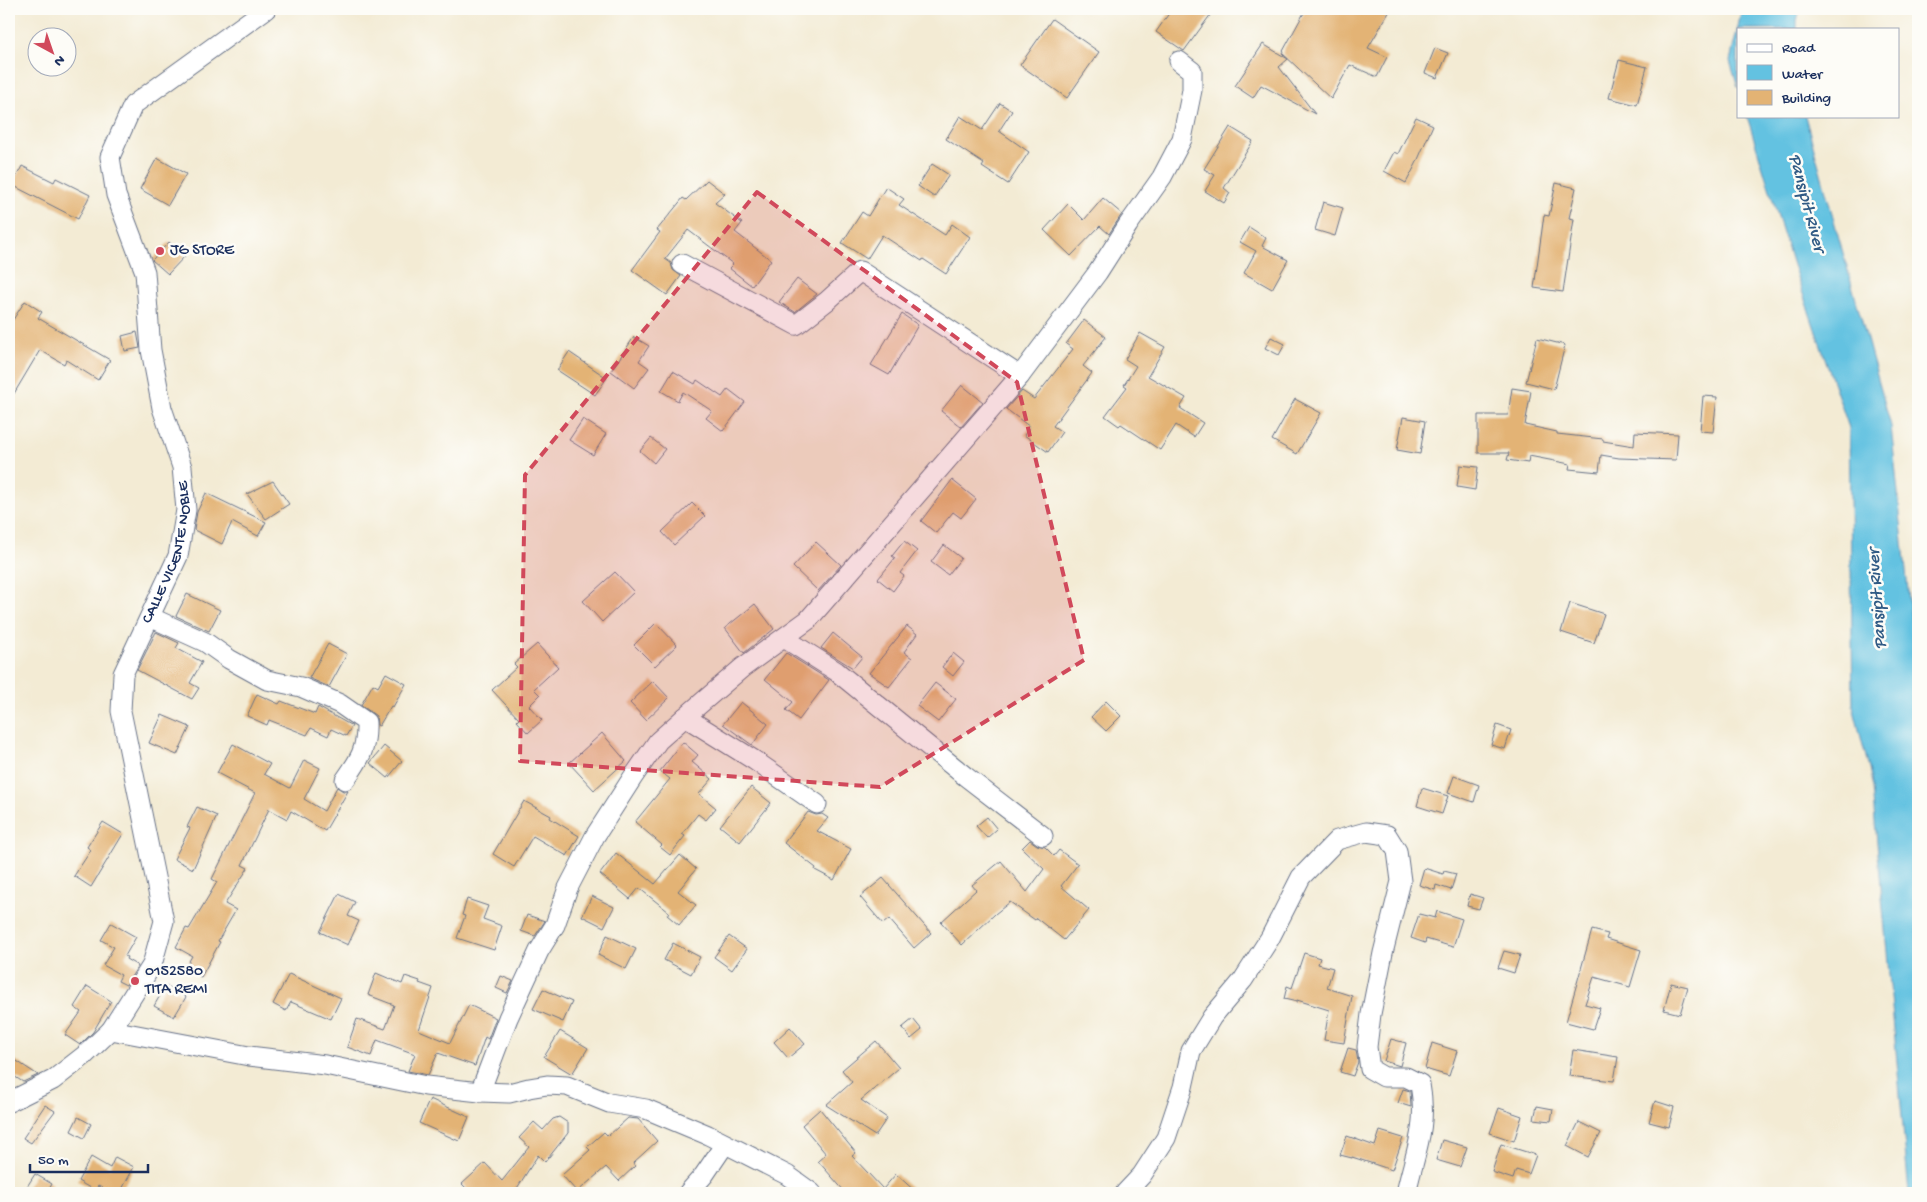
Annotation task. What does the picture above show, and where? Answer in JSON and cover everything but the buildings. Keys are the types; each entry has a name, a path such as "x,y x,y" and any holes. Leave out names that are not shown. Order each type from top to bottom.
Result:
{"street":[{"name":"CALLE VICENTE NOBLE","path":"9,1102 53,1080 85,1055 111,1030 152,965 164,921 121,711 123,674 178,556 186,510 182,467 162,408 151,350 144,272 116,195 110,157 133,104 266,9"},
{"path":"480,1092 508,1018 539,951 555,925 568,888 595,836 658,741 742,668 808,620 1020,376 1098,272 1162,177 1182,139 1192,90 1192,71 1179,62"},
{"path":"682,264 796,325 827,301 860,271 1020,376"},
{"path":"150,617 205,642 229,659 267,680 301,687 340,704 366,722 366,738 362,755 345,780"},
{"path":"784,638 836,671 1043,836"},
{"path":"685,717 754,760 817,804"},
{"path":"1125,1193 1142,1175 1166,1138 1183,1087 1191,1051 1212,1017 1243,980 1270,938 1301,877 1337,840 1366,832 1386,835 1397,851 1401,880 1383,953 1371,1014 1367,1047 1370,1069 1384,1077 1406,1077 1420,1084 1424,1106 1422,1130 1406,1193"},
{"path":"111,1030 249,1056 325,1065 426,1086 509,1093 548,1085 567,1086 609,1103 646,1109 725,1144 787,1175 812,1193"},
{"path":"688,1193 704,1175 725,1144"}],"highlighted area":[{"path":"757,192 1017,382 1084,660 880,787 520,761 525,475"}],"water":[{"path":"1742,9 1801,9 1797,20 1797,28 1738,28"},
{"path":"1737,31 1737,85 1730,61"},
{"name":"Pansipit River","path":"1748,118 1806,118 1891,426 1918,687 1918,1193 1909,1193 1871,777 1853,706 1849,428 1793,265"}],"place":[{"name":"JG STORE","path":"160,251"},
{"name":"0152580 TITA REMI","path":"135,981"}]}
